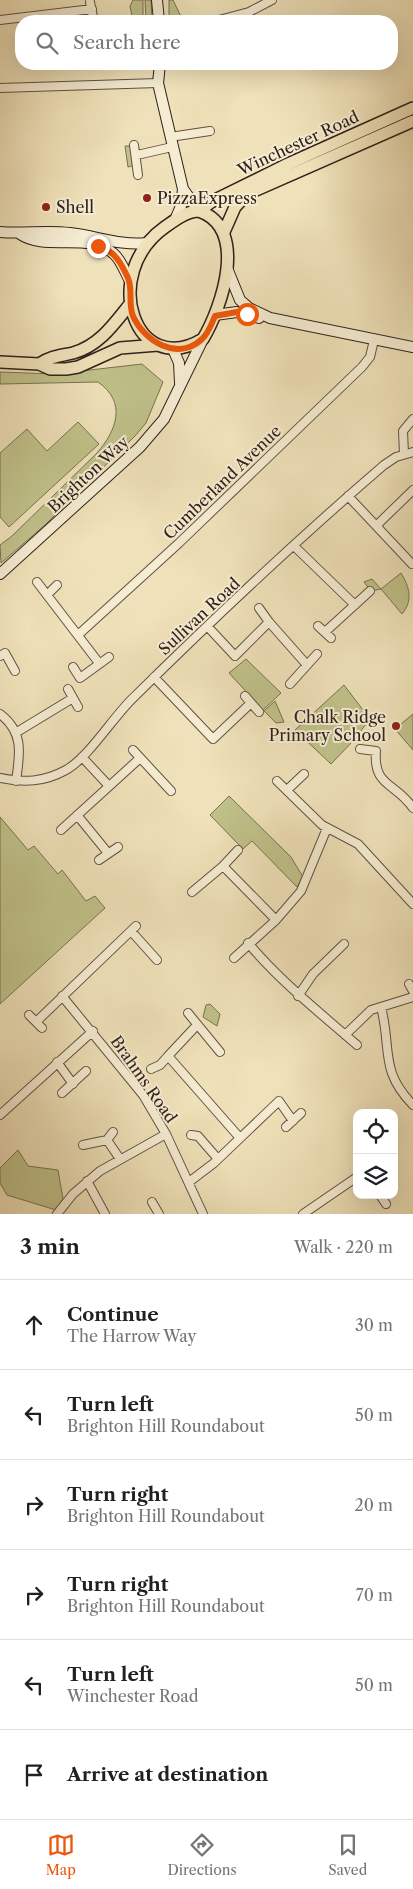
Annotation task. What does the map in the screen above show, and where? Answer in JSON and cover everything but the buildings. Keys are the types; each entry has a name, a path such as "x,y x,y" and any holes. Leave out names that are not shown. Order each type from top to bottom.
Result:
{"main road":[{"name":"Winchester Road","path":"199,211 211,202 288,164 413,108"},
{"name":"Winchester Road","path":"224,232 236,207 247,194 413,121"},
{"path":"0,362 39,364 50,369 66,369 78,366 120,348 158,345 183,348 203,339 215,316 224,291 227,268 224,232 214,218 199,211 175,220 148,243 138,256 130,280 130,304 137,325 158,345"},
{"path":"39,364 49,357 74,353 96,343 130,304"}],"street":[{"path":"156,0 158,15"},
{"path":"238,15 249,12 272,0"},
{"path":"41,15 91,9"},
{"path":"0,20 15,18"},
{"path":"159,70 158,83 183,189 181,206 175,220"},
{"path":"0,88 158,83"},
{"path":"137,155 171,142 210,131"},
{"path":"134,145 137,155 138,175"},
{"path":"183,189 199,211"},
{"path":"29,240 46,231"},
{"path":"46,231 58,242"},
{"path":"0,232 20,234 46,231 92,236 122,244 148,243"},
{"path":"20,234 29,240 94,244 110,250 130,280"},
{"path":"227,268 240,300 249,308 270,318 413,347"},
{"path":"215,316 237,312 263,319 270,318"},
{"name":"Brighton Way","path":"0,574 152,434 170,408 203,339"},
{"name":"Cumberland Avenue","path":"78,635 179,543 362,367 370,357 374,340"},
{"name":"Brighton Way","path":"173,348 179,363 180,384"},
{"path":"404,454 404,432 413,419"},
{"name":"Sullivan Road","path":"0,778 16,781 41,780 67,770 82,757 131,700 154,677 348,496 384,465 404,454 413,452"},
{"path":"377,525 412,493"},
{"path":"348,496 412,563 404,570"},
{"path":"294,546 355,606"},
{"path":"37,582 99,663"},
{"path":"47,595 57,585"},
{"path":"325,632 370,591"},
{"path":"259,608 269,622 308,665"},
{"path":"208,627 237,658 269,622"},
{"path":"318,626 331,638"},
{"path":"0,656 5,653 16,671"},
{"path":"290,684 317,654"},
{"path":"73,667 80,678 108,658"},
{"path":"154,677 214,739 251,704"},
{"path":"68,689 78,707"},
{"path":"245,696 260,712"},
{"path":"17,732 73,698"},
{"path":"0,714 9,720 17,732 20,754 16,781"},
{"path":"360,749 376,750 375,764 378,776 405,797 413,808"},
{"path":"133,750 139,759 171,791"},
{"path":"82,757 109,786"},
{"path":"60,830 139,759"},
{"path":"287,790 304,774"},
{"path":"370,783 378,776"},
{"path":"277,781 306,811 327,828 358,844 413,904"},
{"path":"77,815 108,853"},
{"path":"234,958 248,943 276,920 300,891 327,828"},
{"path":"99,860 118,847"},
{"path":"192,892 223,866 238,850"},
{"path":"223,866 276,920"},
{"path":"29,1014 39,1025 62,996 134,929 157,960"},
{"path":"248,943 269,968 298,996 357,1045"},
{"path":"298,996 313,974 344,944"},
{"name":"Brahms Road","path":"62,996 93,1031 143,1095 166,1134 203,1214"},
{"path":"345,1035 371,1010 413,997"},
{"path":"381,1007 389,1070 397,1088 413,1105"},
{"path":"188,1013 220,1052"},
{"path":"151,1070 160,1065 197,1025"},
{"path":"1,1111 93,1031"},
{"path":"168,1056 240,1138"},
{"path":"57,1062 73,1084"},
{"path":"62,1093 86,1071"},
{"path":"189,1182 218,1159 279,1101 293,1121"},
{"path":"286,1127 301,1113"},
{"path":"206,1130 194,1135 218,1159"},
{"path":"83,1145 107,1140 113,1132"},
{"path":"58,1214 87,1181 166,1134"},
{"path":"107,1140 120,1160"},
{"path":"303,1214 353,1180"},
{"path":"87,1181 105,1214"},
{"path":"383,1199 386,1204"},
{"path":"152,1202 157,1213"}],"green space":[{"path":"133,0 143,0 143,15 132,15 130,6"},
{"path":"145,0 151,0 152,15 146,15"},
{"path":"169,0 173,0 180,15 169,15"},
{"path":"125,146 132,146 135,165 128,167"},
{"path":"142,364 163,382 146,423 45,525 1,563 0,545 12,536 104,444 114,426 116,407 113,398 98,382 0,384 0,372 55,374"},
{"path":"78,422 99,444 9,527 0,517 0,453 27,429 47,451"},
{"path":"401,573 409,594 408,604 402,614 381,589"},
{"path":"372,579 381,589 371,591 364,582"},
{"path":"246,659 281,693 263,710 229,673"},
{"path":"344,685 370,719 353,741 331,764 295,730"},
{"path":"275,701 284,722 276,723 264,711"},
{"path":"413,714 413,750 395,729"},
{"path":"229,796 291,857 303,877 297,887 252,841 243,849 210,815"},
{"path":"0,817 28,850 34,846 58,874 62,870 86,901 95,896 105,908 0,1004"},
{"path":"210,1004 220,1014 217,1026 203,1017 206,1005"},
{"path":"18,1150 28,1166 58,1170 63,1199 56,1210 7,1195 0,1183 0,1168"}],"place":[{"name":"PizzaExpress","path":"147,198"},
{"name":"Shell","path":"46,207"},
{"name":"Chalk Ridge Primary School","path":"396,726"}],"route":[{"path":"98,246 110,250 120,262 130,280 129,302 137,325 158,345 168,348 183,348 203,339 215,316 237,312 247,314"}]}
